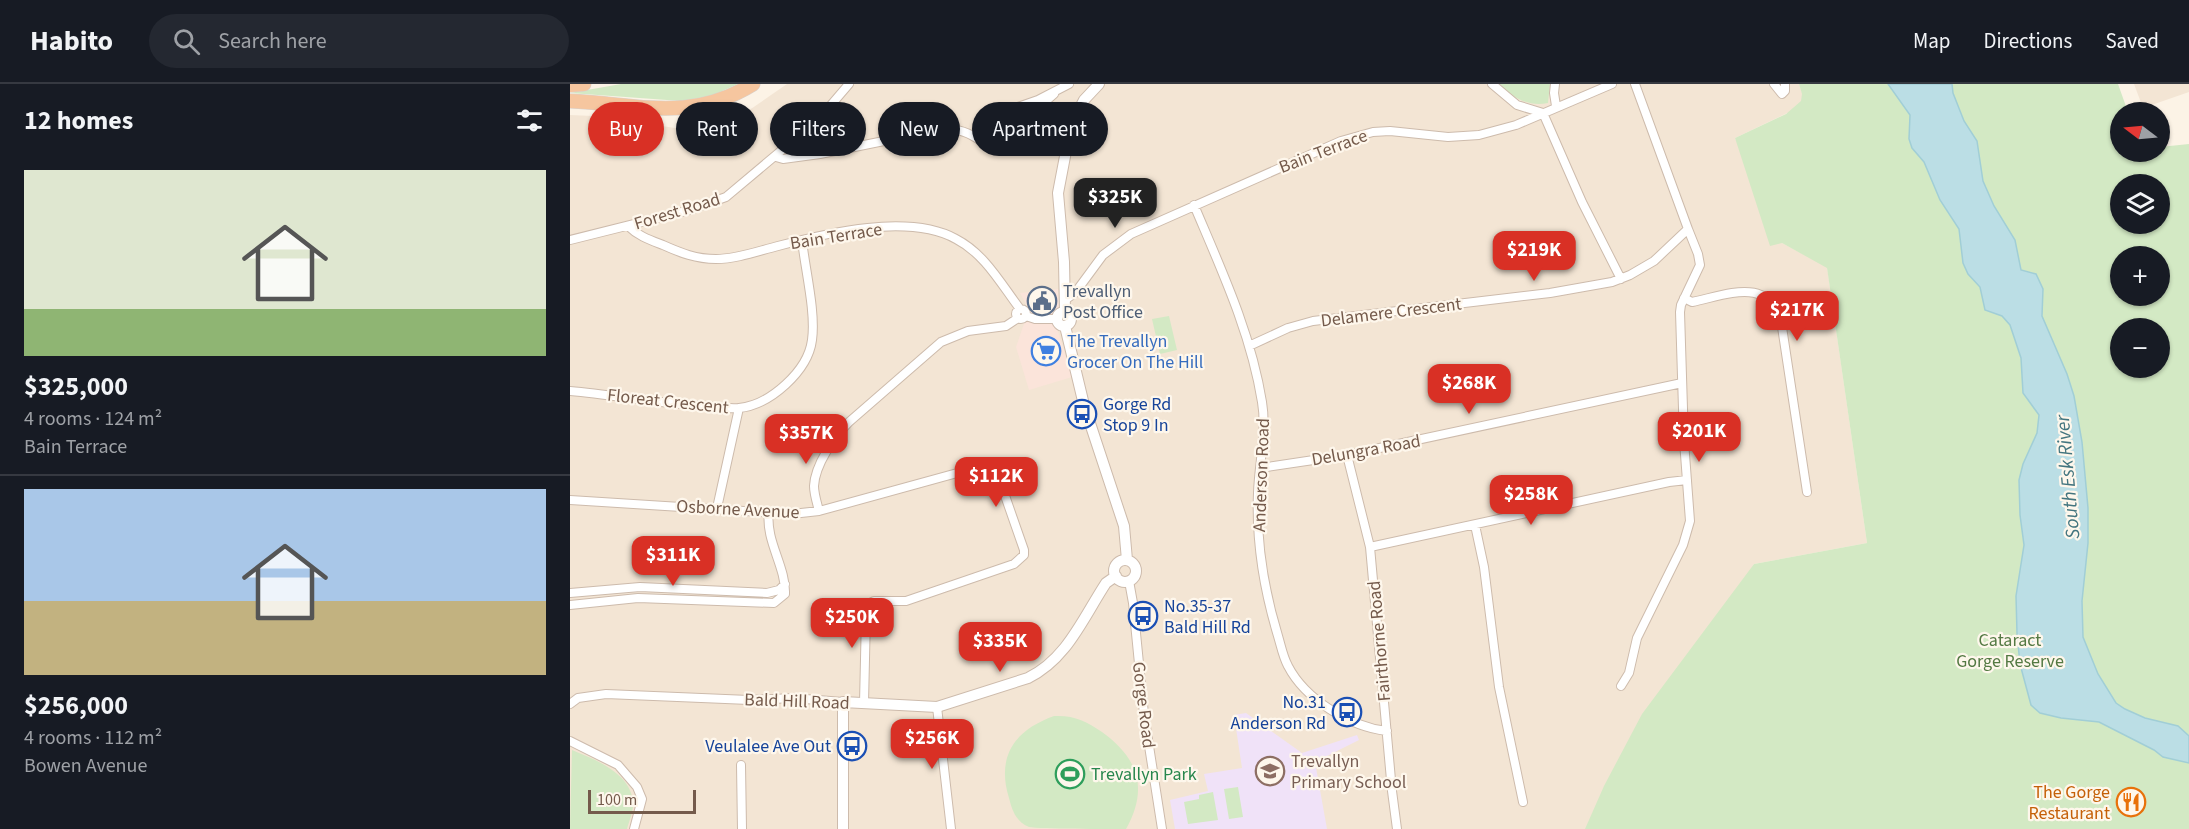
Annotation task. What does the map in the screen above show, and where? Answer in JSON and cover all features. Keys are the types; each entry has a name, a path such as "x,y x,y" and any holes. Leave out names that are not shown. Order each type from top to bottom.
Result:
{"highway":[{"path":"570,85 584,84"},
{"path":"570,101 652,108 687,108 722,100 753,84"}],"street":[{"name":"Forest Road","path":"570,240 716,202 734,191 819,119 849,84"},
{"path":"1029,102 1069,84"},
{"path":"1099,84 1084,100 1071,124 1059,181 1057,204 1064,262 1065,300 1062,319 1084,405 1124,526 1127,560"},
{"path":"1492,84 1517,105 1543,113 1582,202 1621,279"},
{"path":"1555,84 1556,106"},
{"name":"Bain Terrace","path":"1065,300 1075,293 1094,266 1114,245 1131,234 1302,157 1357,135 1390,131 1463,137 1496,131 1516,125 1612,84"},
{"path":"1621,686 1629,673 1641,630 1688,533 1690,521 1680,312 1684,298 1700,265 1698,254 1635,84"},
{"path":"1774,84 1782,94 1785,91 1785,84"},
{"path":"1044,102 1058,90"},
{"path":"1516,125 1517,105"},
{"path":"776,157 783,159 820,154 866,143 946,129 964,130 972,135"},
{"name":"Anderson Road","path":"1194,205 1246,335 1264,419 1257,517 1260,551 1272,615 1288,666 1307,693 1318,701 1361,726 1387,731"},
{"name":"Bain Terrace","path":"628,226 646,239 691,256 703,258 738,257 840,232 917,227 934,230 957,239 978,254 1021,314"},
{"name":"Delamere Crescent","path":"1249,346 1286,329 1313,321 1550,293 1621,279 1654,261 1688,229"},
{"name":"Floreat Crescent","path":"570,391 684,405 739,408 760,401 792,379 799,371 812,342 812,322 802,240"},
{"path":"1684,298 1692,302 1747,291 1757,292 1774,304 1779,312 1782,327 1807,492"},
{"path":"1021,314 1035,320 1062,319"},
{"name":"Osborne Avenue","path":"570,500 769,512 819,511 814,486 816,475 829,447 847,424 941,342 968,331 1006,326 1021,314"},
{"name":"Delungra Road","path":"1260,468 1347,456 1682,383"},
{"path":"717,508 739,408"},
{"name":"Fairthorne Road","path":"1347,456 1370,547 1397,829"},
{"path":"819,511 979,467 991,470 1002,487 1023,544 1024,555 1014,564 906,601 870,603 866,615 864,703"},
{"path":"1370,547 1687,480"},
{"path":"570,605 638,598 774,603 784,594 785,584 767,526 769,512"},
{"path":"1475,525 1484,567 1499,687 1523,802"},
{"path":"1127,560 1136,570 1135,577 1123,582 1116,576 1115,569 1118,564 1127,560"},
{"name":"Bald Hill Road","path":"570,704 578,698 606,694 749,700 793,698 937,707 1021,681 1048,666 1059,657 1106,583 1116,576"},
{"name":"Gorge Road","path":"1129,581 1134,603 1144,714 1162,829"},
{"path":"570,593 640,587 767,593 779,591 785,584"},
{"path":"843,702 843,829"},
{"path":"937,707 951,829"},
{"path":"570,741 618,765 637,787 642,799 634,829"},
{"path":"741,765 742,829"}],"shaded area":[{"path":"787,84 1799,84 1806,104 1735,138 1782,243 1827,267 1867,543 1754,564 1588,829 570,829 570,115 588,116 588,156 664,156 664,126 676,128 676,156 758,156 758,104"},
{"path":"2134,84 2189,84 2189,92 2160,102 2141,102"},
{"path":"1058,289 1059,309 1053,315 1072,377 1029,390 1016,347 1027,315 1027,306 1020,293"},
{"name":"Trevallyn Primary School","path":"1246,713 1302,753 1357,735 1359,740 1315,762 1327,829 1175,829 1170,800 1208,791 1204,774 1242,768 1234,715"}],"green space":[{"path":"621,84 738,84 711,96 681,101 570,93"},
{"path":"1499,84 1550,84 1548,103 1534,104 1521,100"},
{"name":"Cataract Gorge Reserve","path":"1799,84 2118,84 2124,102 2110,102 2110,162 2170,162 2170,146 2189,144 2189,829 1585,829 1604,786 1642,714 1754,564 1867,543 1827,268 1782,243 1770,246 1735,138 1786,114 1801,101 1802,94"},
{"path":"1169,316 1177,350 1160,354 1152,319"},
{"name":"Trevallyn Park","path":"1054,716 1074,718 1085,722 1096,728 1124,752 1136,775 1138,787 1133,814 1126,829 1029,827 1015,815 1006,783 1007,757 1019,737 1040,722"},
{"path":"572,750 610,768 626,783 631,792 633,805 627,829 570,829"},
{"path":"1238,787 1243,817 1229,819 1224,789"},
{"path":"1213,792 1218,820 1188,824 1184,802 1199,799 1199,795"}],"water":[{"name":"South Esk River","path":"1888,84 1952,84 1953,93 1964,121 1977,141 1983,181 1994,206 2015,240 2021,270 2036,274 2043,289 2042,316 2074,396 2082,442 2088,508 2088,543 2082,601 2083,637 2098,674 2116,703 2145,718 2178,726 2189,736 2189,763 2163,757 2154,750 2099,722 2040,713 2031,705 2020,664 2017,633 2016,596 2024,545 2019,480 2023,464 2037,433 2039,415 2023,393 2021,358 2010,325 2002,316 1985,310 1980,287 1968,274 1963,263 1959,229 1940,200 1924,162 1912,148 1909,139 1910,115"}],"place":[{"name":"Trevallyn Post Office","path":"1042,301"},
{"name":"The Trevallyn Grocer On The Hill","path":"1046,351"},
{"name":"Gorge Rd Stop 9 In","path":"1082,414"},
{"name":"No.35-37 Bald Hill Rd","path":"1143,616"},
{"name":"No.31 Anderson Rd","path":"1347,712"},
{"name":"Veulalee Ave Out","path":"852,746"},
{"name":"Trevallyn Primary School","path":"1270,771"},
{"name":"Trevallyn Park","path":"1070,774"},
{"name":"The Gorge Restaurant","path":"2131,802"}]}
